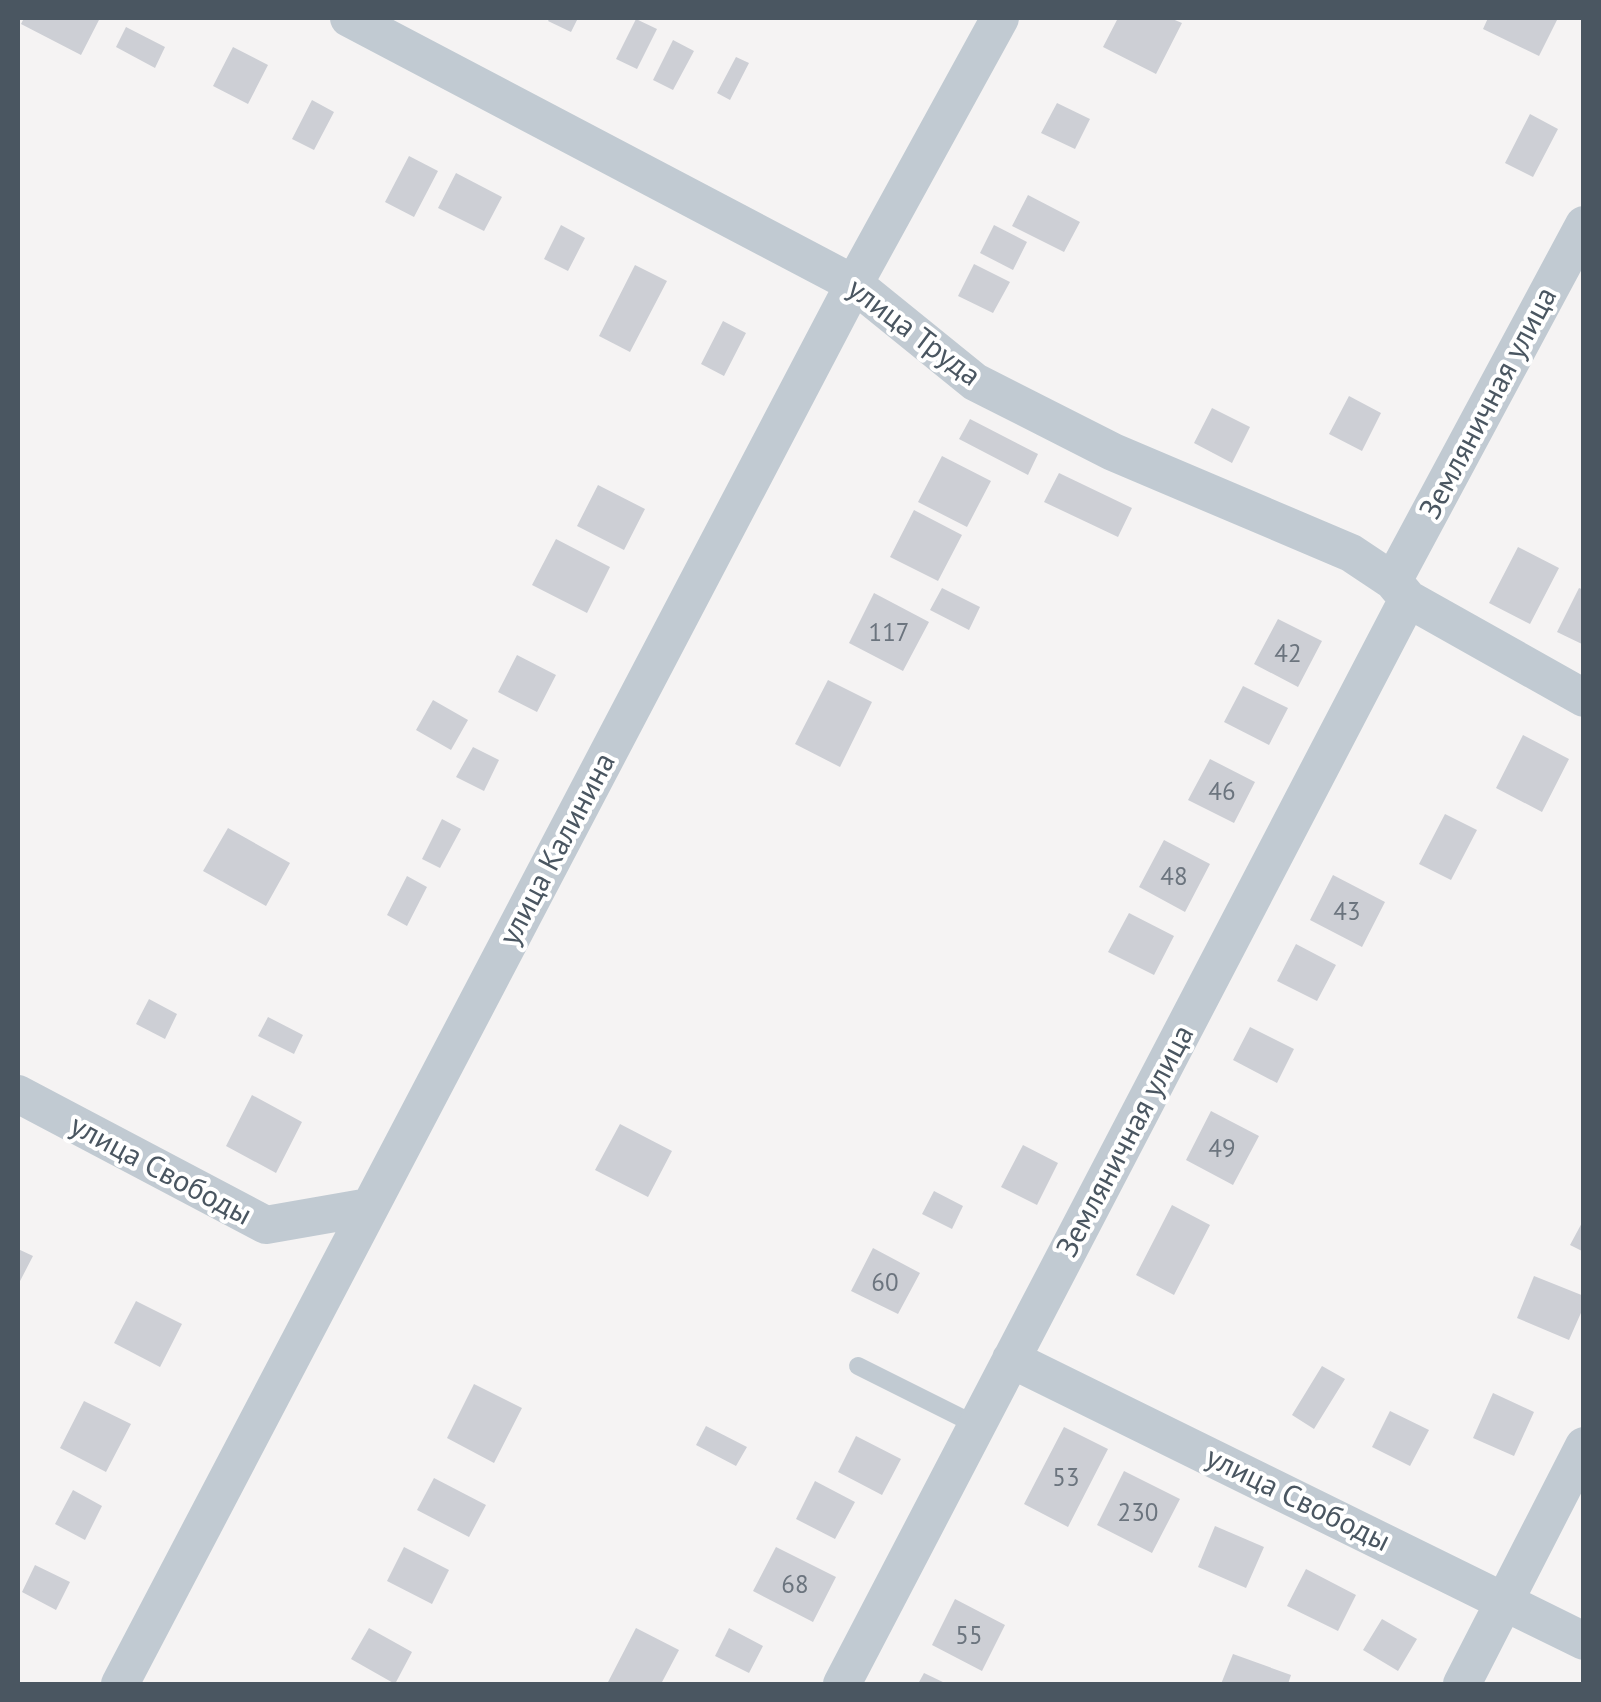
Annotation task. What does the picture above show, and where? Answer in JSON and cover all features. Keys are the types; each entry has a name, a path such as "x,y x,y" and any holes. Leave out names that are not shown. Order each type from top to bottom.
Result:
{"street":[{"name":"улица Труда","path":"350,18 854,284 975,382 1114,452 1351,554 1400,590 1584,698"},
{"name":"улица Калинина","path":"120,1684 854,284 1000,18"},
{"name":"Земляничная улица","path":"842,1684 1011,1359 1584,225"},
{"name":"улица Свободы","path":"18,1094 266,1225 368,1207"},
{"name":"улица Свободы","path":"1011,1359 1584,1641"},
{"path":"1462,1684 1584,1446"}],"lane":[{"path":"858,1366 976,1426"}],"building":[{"path":"24,18 100,18 81,55 21,24"},
{"path":"578,18 571,32 548,21"},
{"path":"1118,18 1170,18 1182,23 1156,74 1103,47"},
{"path":"1488,18 1558,18 1539,56 1483,29"},
{"path":"636,19 657,29 637,69 616,59"},
{"path":"126,27 165,47 155,68 116,47"},
{"path":"673,40 694,51 673,90 653,80"},
{"path":"233,47 268,65 248,104 213,86"},
{"path":"736,57 749,63 730,100 717,93"},
{"path":"312,100 334,112 314,150 292,139"},
{"path":"1057,103 1090,119 1075,149 1041,133"},
{"path":"1530,114 1558,129 1533,177 1505,163"},
{"path":"409,156 438,171 414,217 385,202"},
{"path":"456,173 502,197 484,231 438,208"},
{"path":"1028,195 1080,222 1064,252 1012,226"},
{"path":"561,225 585,238 568,271 544,259"},
{"path":"994,225 1027,242 1013,270 980,253"},
{"path":"974,264 1010,282 993,313 958,296"},
{"path":"635,265 667,281 630,352 599,336"},
{"path":"723,321 746,333 724,376 701,364"},
{"path":"1349,396 1381,413 1362,451 1329,434"},
{"path":"1212,408 1250,427 1232,463 1194,443"},
{"path":"970,419 1038,454 1028,475 959,439"},
{"path":"942,456 991,481 967,527 918,502"},
{"path":"1059,473 1132,508 1118,537 1044,502"},
{"path":"598,485 645,509 624,550 577,526"},
{"path":"914,510 962,535 938,581 890,557"},
{"path":"556,539 610,567 587,613 532,585"},
{"path":"1518,547 1559,568 1530,624 1489,603"},
{"path":"942,588 980,607 969,630 930,610"},
{"path":"1579,588 1584,590 1584,645 1557,632"},
{"path":"874,593 929,622 903,671 849,643"},
{"path":"1278,619 1322,641 1298,687 1254,664"},
{"path":"517,655 556,675 537,712 498,692"},
{"path":"828,680 872,702 840,767 795,744"},
{"path":"1243,686 1288,708 1269,745 1224,722"},
{"path":"433,700 468,720 451,750 416,730"},
{"path":"1523,735 1569,759 1542,812 1496,788"},
{"path":"473,747 499,760 484,791 456,777"},
{"path":"1210,759 1255,782 1234,823 1188,800"},
{"path":"1445,814 1477,830 1451,880 1419,864"},
{"path":"442,819 461,829 440,868 422,859"},
{"path":"228,828 290,863 266,906 203,871"},
{"path":"1164,840 1210,864 1185,912 1139,887"},
{"path":"1333,875 1385,902 1362,947 1310,920"},
{"path":"407,876 427,887 407,926 387,915"},
{"path":"1129,913 1174,936 1154,975 1108,952"},
{"path":"1296,944 1336,965 1317,1001 1277,981"},
{"path":"149,999 177,1014 165,1039 136,1024"},
{"path":"268,1017 303,1035 294,1054 258,1036"},
{"path":"1250,1027 1294,1049 1277,1083 1233,1060"},
{"path":"252,1095 302,1122 276,1173 226,1146"},
{"path":"1211,1111 1259,1136 1233,1185 1186,1160"},
{"path":"620,1124 672,1151 648,1197 595,1170"},
{"path":"1023,1145 1058,1163 1037,1205 1001,1187"},
{"path":"934,1191 963,1206 952,1229 922,1214"},
{"path":"1172,1205 1210,1225 1174,1295 1136,1275"},
{"path":"1584,1219 1584,1252 1570,1245"},
{"path":"873,1248 920,1273 898,1314 851,1291"},
{"path":"18,1249 33,1256 18,1285"},
{"path":"1534,1276 1584,1296 1584,1306 1569,1340 1517,1318"},
{"path":"136,1301 182,1324 160,1367 114,1343"},
{"path":"1322,1366 1345,1379 1314,1429 1292,1415"},
{"path":"474,1384 522,1408 494,1463 447,1438"},
{"path":"1493,1393 1534,1412 1514,1456 1473,1438"},
{"path":"84,1401 131,1424 106,1472 60,1448"},
{"path":"1390,1411 1429,1430 1410,1466 1372,1447"},
{"path":"706,1426 747,1447 736,1466 696,1445"},
{"path":"1064,1427 1108,1449 1068,1527 1024,1504"},
{"path":"856,1436 901,1459 882,1495 838,1472"},
{"path":"1124,1471 1180,1499 1152,1553 1097,1525"},
{"path":"434,1478 486,1505 469,1537 417,1510"},
{"path":"815,1481 855,1502 835,1539 796,1519"},
{"path":"73,1490 102,1506 85,1540 55,1524"},
{"path":"1215,1526 1264,1547 1246,1588 1198,1567"},
{"path":"404,1547 449,1570 432,1604 387,1581"},
{"path":"776,1547 836,1577 813,1622 753,1591"},
{"path":"35,1565 70,1582 56,1610 22,1592"},
{"path":"1306,1569 1356,1595 1338,1631 1287,1606"},
{"path":"955,1599 1005,1625 982,1671 932,1645"},
{"path":"1382,1619 1417,1639 1398,1671 1363,1650"},
{"path":"369,1628 412,1652 395,1684 351,1659"},
{"path":"636,1628 679,1650 661,1684 607,1684"},
{"path":"729,1628 763,1646 749,1673 715,1656"},
{"path":"1233,1654 1291,1675 1288,1684 1221,1684"},
{"path":"924,1673 947,1684 918,1684"}]}
